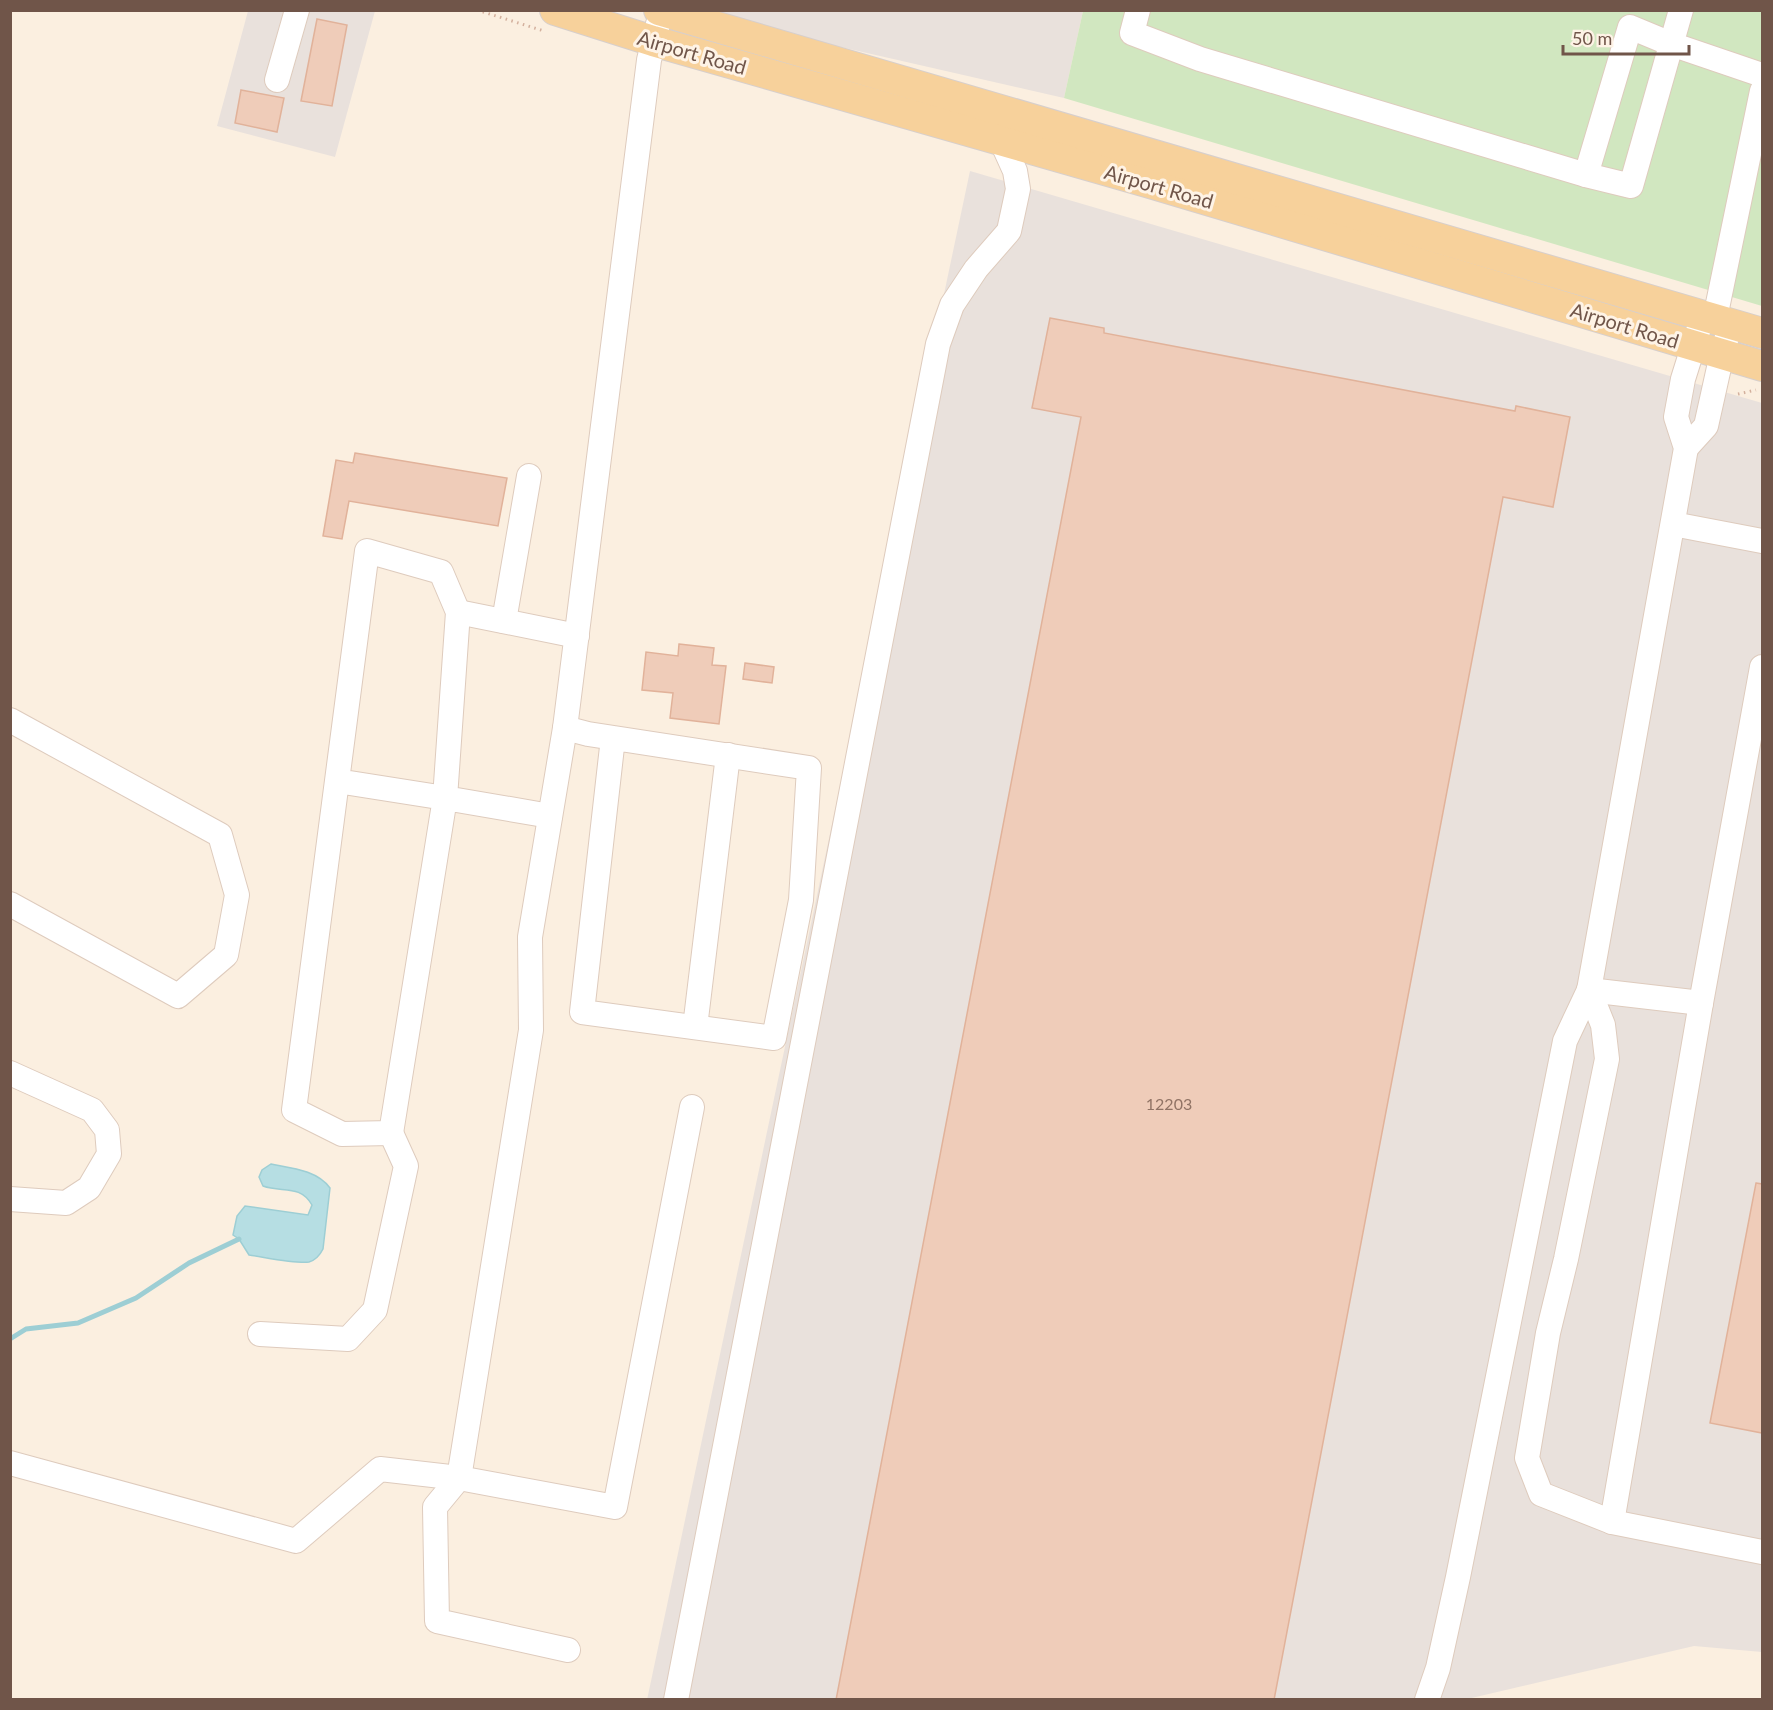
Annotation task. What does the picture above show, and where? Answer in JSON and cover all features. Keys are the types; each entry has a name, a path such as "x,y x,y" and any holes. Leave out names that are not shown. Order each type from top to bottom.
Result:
{"main road":[{"name":"Airport Road","path":"555,10 657,27 1762,333"},
{"name":"Airport Road","path":"657,27 1001,140 1762,366"}],"street":[{"path":"277,80 297,10"},
{"path":"1138,10 1131,33 1200,59 1586,175 1631,186 1681,10"},
{"path":"1586,175 1632,19 1671,44 1762,75"},
{"path":"568,1650 437,1621 435,1507 459,1478 531,1030 530,937 565,728 657,27"},
{"path":"1686,448 1706,426 1722,354 1716,319 1762,91"},
{"path":"676,1700 938,344 952,305 976,269 1009,231 1018,189 1015,171 1001,140"},
{"path":"1427,1700 1438,1668 1458,1577 1565,1041 1589,990 1686,448 1676,417 1683,379 1693,345 1716,319"},
{"path":"504,621 529,476"},
{"path":"1672,524 1762,541"},
{"path":"260,1334 348,1339 375,1310 406,1166 391,1133 444,798 458,612 441,572 367,551 294,1110 342,1134 391,1133"},
{"path":"458,612 577,636"},
{"path":"1612,1522 1701,1004 1762,667"},
{"path":"10,720 220,835 237,895 226,955 178,996 10,904"},
{"path":"565,728 613,738 809,768 801,900 774,1038 582,1012 613,738"},
{"path":"695,1027 728,756"},
{"path":"337,781 550,816"},
{"path":"1589,990 1701,1004"},
{"path":"1589,990 1603,1025 1607,1059 1566,1259 1548,1333 1527,1458 1541,1494 1612,1522 1762,1552"},
{"path":"10,1073 92,1110 107,1130 109,1154 89,1188 66,1203 10,1199"},
{"path":"10,1462 296,1541 380,1469 459,1478 615,1507 692,1107"}],"path":[{"path":"1738,394 1754,389 1762,390"}],"shaded area":[{"path":"248,11 375,11 335,157 217,126"},
{"path":"703,11 1083,11 1064,98 710,17"},
{"path":"970,171 1762,403 1762,1652 1694,1646 1463,1700 647,1700"}],"green space":[{"path":"1083,11 1762,11 1762,306 1064,98"}],"water":[{"path":"271,1164 311,1174 325,1182 330,1188 323,1249 318,1257 309,1262 249,1255 239,1239 233,1235 237,1216 245,1206 308,1215 312,1205 302,1194 263,1186 259,1177 262,1170"}],"building":[{"path":"317,19 347,25 332,106 301,101"},
{"path":"241,90 284,98 277,132 235,123"},
{"path":"1050,318 1104,328 1104,333 1515,411 1516,406 1570,417 1553,507 1503,497 1274,1700 836,1700 1081,417 1032,408"},
{"path":"355,453 507,478 498,526 349,501 342,539 323,536 336,460 353,463"},
{"path":"679,644 714,648 712,665 726,666 719,724 670,718 673,693 642,690 646,652 678,656"},
{"path":"745,663 774,667 772,683 743,679"},
{"path":"1756,1183 1762,1184 1762,1433 1710,1423"}],"waterway":[{"path":"10,1339 26,1329 78,1323 136,1298 189,1263 239,1239"}]}
